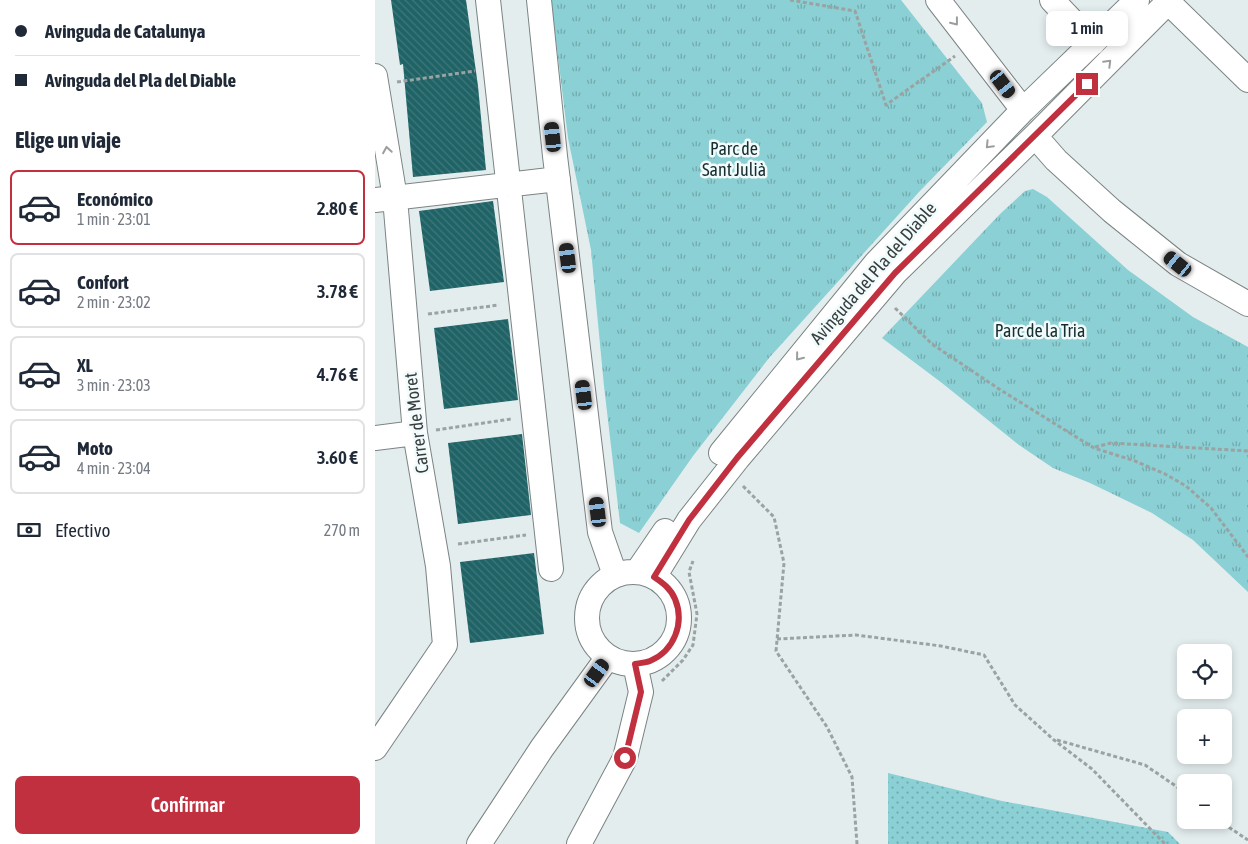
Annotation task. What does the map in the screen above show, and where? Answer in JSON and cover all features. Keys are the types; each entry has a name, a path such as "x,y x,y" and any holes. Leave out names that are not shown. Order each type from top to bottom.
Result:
{"street":[{"path":"488,0 551,569"},
{"path":"539,0 558,179 600,532 635,575 666,586 675,598 679,613 678,628 672,642 663,653 649,661 635,664 621,662 609,657 598,647 590,635 587,621 588,607 594,594 603,583 635,575"},
{"path":"938,0 1023,110"},
{"path":"1052,0 1093,42"},
{"name":"Avinguda del Pla del Diable","path":"635,575 721,453 877,263 1023,110 1137,0"},
{"path":"1169,1 1248,80"},
{"name":"Avinguda del Pla del Diable","path":"635,575 689,520 737,458 895,273 1169,1"},
{"name":"Carrer de Moret","path":"375,748 445,645 438,566 415,433 405,317 385,199 376,80"},
{"path":"1035,136 1056,160 1112,211 1178,264 1248,304"},
{"path":"385,199 558,179"},
{"path":"375,438 415,433"},
{"path":"479,844 542,748 609,657"},
{"path":"579,844 625,758 641,692 635,664"}],"path":[{"path":"790,0 855,11 886,105 972,44"},
{"path":"376,80 495,68"},
{"path":"405,317 521,303"},
{"path":"893,306 932,344 999,389 1094,448 1165,474 1186,486 1211,508 1248,557"},
{"path":"415,433 534,416"},
{"path":"1094,448 1111,443 1248,451"},
{"path":"738,493 748,479"},
{"path":"743,486 774,517 784,563 776,651 827,727 851,777 857,844"},
{"path":"435,547 547,532"},
{"path":"661,682 683,660 693,645 697,614 689,572 695,555"},
{"path":"777,639 856,635 941,646 984,655 1015,705 1053,740 1093,769 1165,844"},
{"path":"1053,740 1145,765 1177,787"},
{"path":"1232,829 1248,840"}],"green space":[{"name":"Parc de Sant Julià","path":"551,0 901,0 982,103 987,122 919,192 769,358 693,456 639,533 620,523 591,250 568,138"},
{"name":"Parc de la Tria","path":"1033,189 1047,197 1128,270 1193,317 1248,347 1248,592 1193,540 1152,513 1090,483 1053,468 1019,445 882,338 1000,214 1025,191"},
{"path":"888,773 1002,801 1168,832 1180,844 888,844"}],"building":[{"path":"391,0 466,0 478,86 486,170 413,177 403,64 400,65"},
{"path":"493,201 504,282 430,291 419,211"},
{"path":"508,319 518,400 444,409 434,328"},
{"path":"522,434 531,515 458,524 448,443"},
{"path":"534,553 544,634 470,643 460,562"}],"route":[{"path":"625,758 641,692 635,664 649,661 663,653 672,642 678,628 679,613 675,598 666,586 654,577 689,520 737,458 895,273 1087,84"}]}
